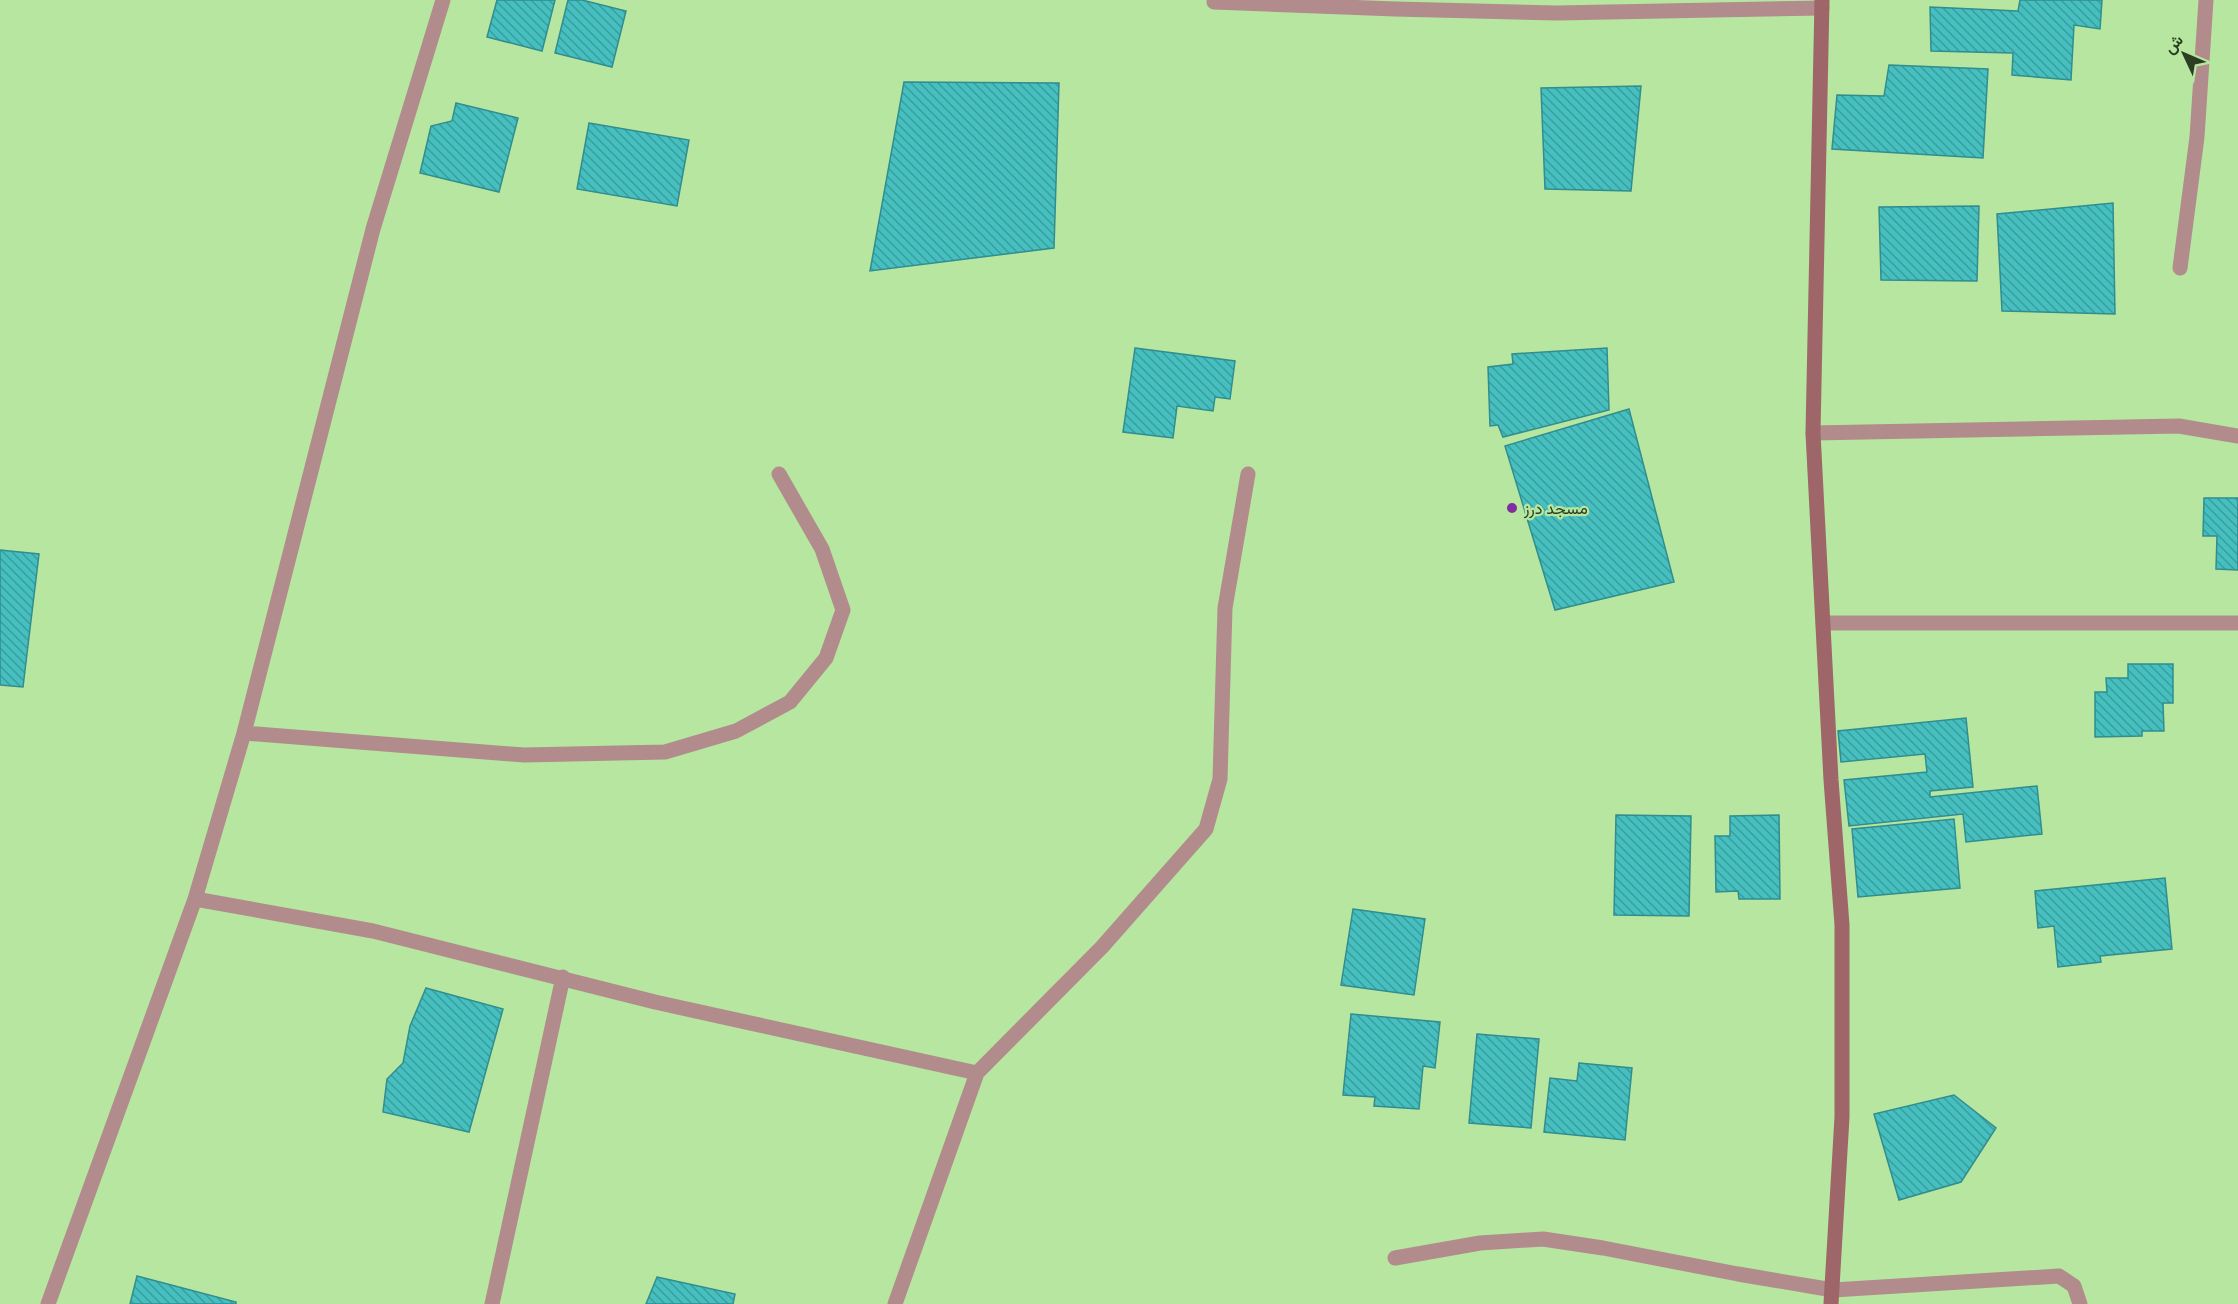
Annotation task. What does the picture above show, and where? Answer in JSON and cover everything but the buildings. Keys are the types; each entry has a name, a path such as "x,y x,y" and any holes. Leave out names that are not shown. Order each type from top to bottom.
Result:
{"street":[{"path":"48,1304 195,899 244,733 373,228 443,0"},
{"path":"2180,268 2197,137 2206,0"},
{"path":"1214,2 1557,13 1822,4 1813,433 1842,925 1842,1117 1832,1297"},
{"path":"1813,433 2179,426 2238,436"},
{"path":"244,733 524,755 665,752 736,731 790,702 826,658 843,610 822,549 779,474"},
{"path":"895,1304 976,1073 1102,947 1206,829 1220,779 1225,608 1248,474"},
{"path":"1823,623 2238,623"},
{"path":"195,899 373,931 655,1002 976,1073"},
{"path":"492,1304 563,977"},
{"path":"1395,1258 1480,1244 1543,1239 1738,1274 1832,1297 2050,1275 2059,1276 2074,1286 2080,1304"}],"place":[{"name":"مسجد درز","path":"1512,508"}]}
